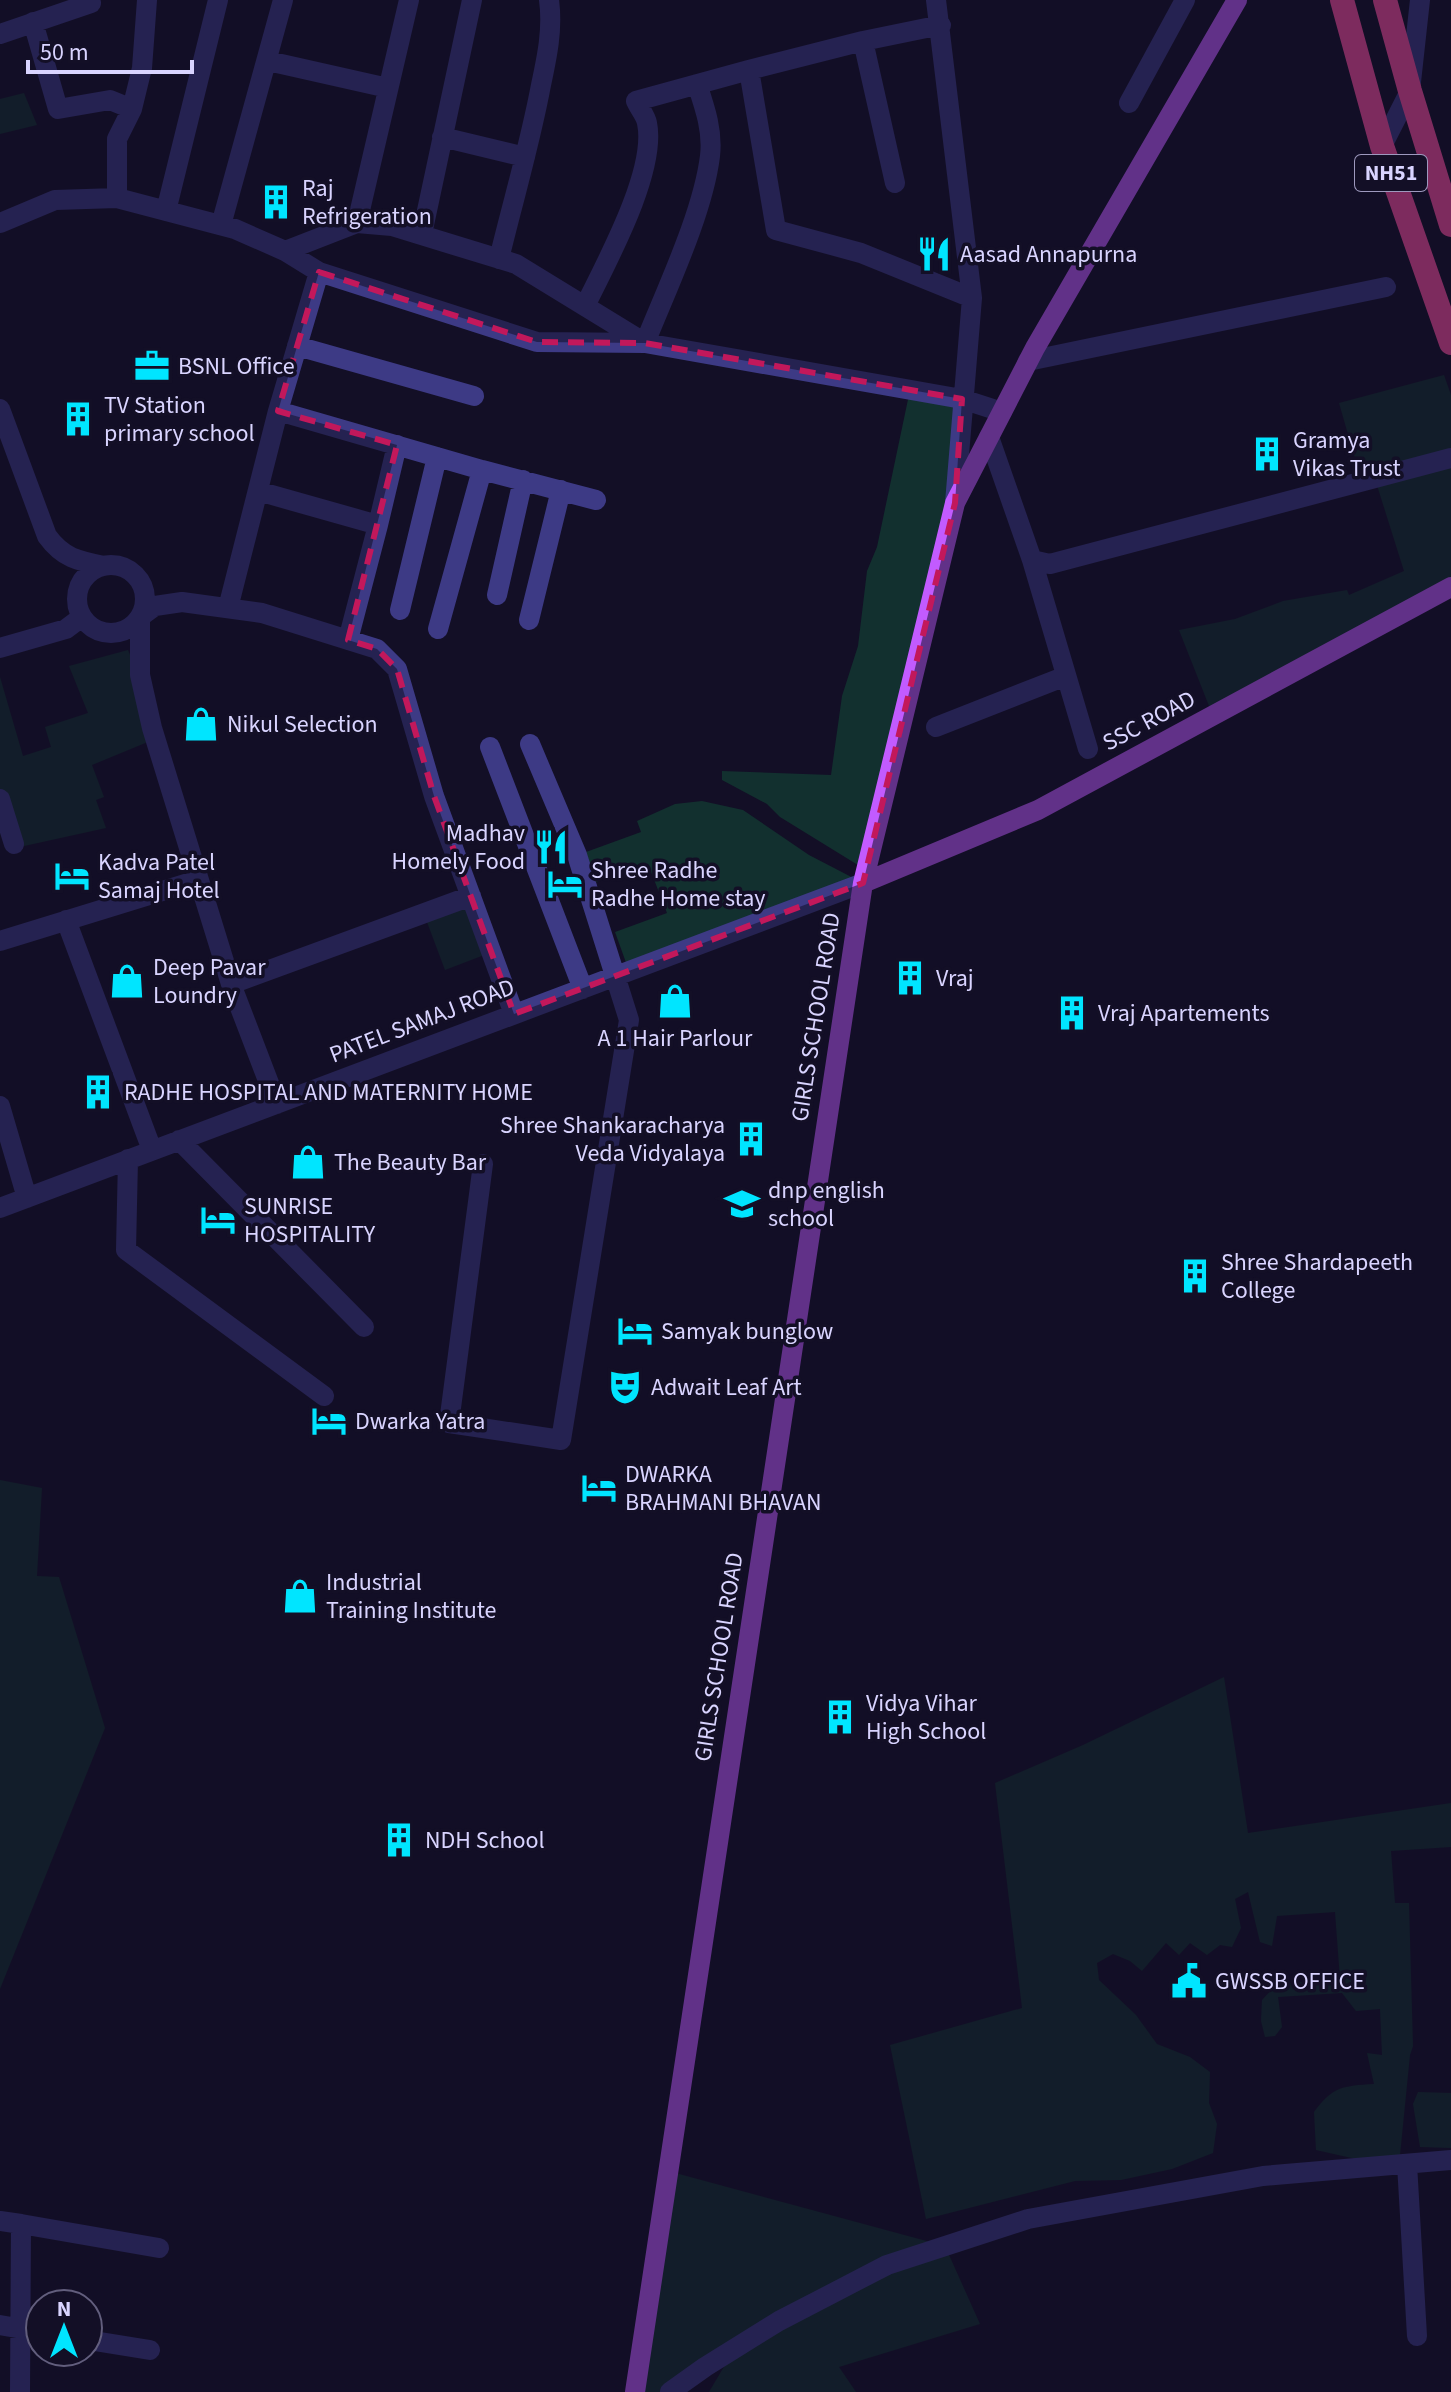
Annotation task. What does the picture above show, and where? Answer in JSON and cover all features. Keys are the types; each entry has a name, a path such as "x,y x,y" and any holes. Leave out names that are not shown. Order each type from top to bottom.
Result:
{"highway":[{"name":"NH51","path":"1342,0 1382,146 1451,343"},
{"name":"NH51","path":"1385,0 1451,225"}],"main road":[{"name":"GIRLS SCHOOL ROAD","path":"635,2392 863,883 955,503 1028,361 1237,0"},
{"name":"SSC ROAD","path":"863,883 1038,810 1451,587"}],"street":[{"path":"117,198 117,139 132,109 142,68 147,0"},
{"path":"166,211 218,0"},
{"path":"221,225 283,0"},
{"path":"357,223 409,0"},
{"path":"422,234 472,0"},
{"path":"499,259 549,46 549,0"},
{"path":"936,0 972,298 955,503"},
{"path":"1129,103 1185,0"},
{"path":"1382,146 1410,91 1420,0"},
{"path":"0,34 97,1"},
{"path":"33,22 58,109 110,100 132,109"},
{"path":"585,306 629,217 647,150 647,122 636,101 863,41 941,25"},
{"path":"863,41 895,183"},
{"path":"268,61 388,88"},
{"path":"749,70 776,230 861,253 972,298"},
{"path":"645,343 702,193 710,155 709,122 697,84"},
{"path":"442,137 525,157"},
{"path":"0,223 55,200 117,198 235,229 285,251 319,272 537,342 645,343 962,399 1002,412"},
{"path":"285,251 357,223 392,226 516,264 645,343"},
{"path":"228,608 278,411 319,272"},
{"path":"1028,361 1386,287"},
{"path":"297,346 474,396"},
{"path":"0,409 47,536 73,575 82,617 89,625 99,631 122,632 155,606 182,602"},
{"path":"278,411 596,500"},
{"path":"989,437 1032,560 1088,749"},
{"path":"348,640 397,445"},
{"path":"400,610 437,457"},
{"path":"1032,560 1050,564 1451,458"},
{"path":"438,629 482,470"},
{"path":"497,595 523,480"},
{"path":"529,620 561,490"},
{"path":"258,491 378,525"},
{"path":"58,551 74,561 126,568 162,594 182,602 262,613 377,649 397,669 434,796 514,1014"},
{"path":"77,596 86,576 104,566"},
{"path":"135,574 145,595 145,607 140,617 140,675 152,728 231,984 277,1104"},
{"path":"0,648 66,629 82,617"},
{"path":"110,633 128,650 144,690"},
{"path":"936,727 1066,676"},
{"path":"483,1164 449,1423 561,1440 629,1020 577,855 530,744"},
{"path":"490,747 583,989"},
{"path":"0,799 14,844"},
{"path":"0,941 198,880"},
{"name":"PATEL SAMAJ ROAD","path":"0,1208 863,883"},
{"path":"231,984 471,896"},
{"path":"66,920 152,1150"},
{"path":"0,1106 27,1198"},
{"path":"179,1140 364,1327"},
{"path":"128,1159 126,1250 324,1396"},
{"path":"670,2392 779,2321 887,2265 1028,2219 1263,2176 1451,2160"},
{"path":"1407,2164 1417,2336"},
{"path":"0,2221 159,2248"},
{"path":"20,2392 21,2224"},
{"path":"104,2343 150,2350"}],"highlighted area":[{"path":"319,272 537,342 645,343 962,399 955,503 863,883 514,1014 434,796 397,669 377,649 348,640 397,445 278,411"}],"green space":[{"path":"24,93 37,125 0,134 0,99"},
{"path":"1444,375 1451,395 1451,587 1213,716 1179,630 1235,619 1283,601 1347,590 1349,595 1404,571 1375,479 1358,469 1339,403"},
{"path":"910,390 962,399 955,503 866,870 780,817 767,804 722,780 722,771 831,775 842,696 858,646 867,571 877,547"},
{"path":"128,650 155,739 92,765 104,797 96,800 106,828 15,848 0,799 0,677 23,756 51,747 45,727 88,713 69,666"},
{"path":"702,801 743,810 809,855 863,883 629,971 615,932 667,913 648,864 596,882 586,852 641,832 637,821 675,804"},
{"path":"471,896 492,952 445,970 424,914"},
{"path":"0,1480 42,1488 37,1576 59,1577 105,1728 0,1989"},
{"path":"1224,1677 1248,1833 1451,1803 1451,1847 1391,1851 1395,1903 1409,1903 1413,2046 1400,2155 1356,2159 1316,2150 1314,2112 1321,2103 1340,2089 1374,2084 1367,2053 1382,2055 1380,2009 1356,2011 1342,1993 1278,1997 1282,2027 1275,2036 1265,2037 1261,2021 1262,2000 1277,1984 1340,1979 1335,1912 1277,1916 1272,1946 1260,1942 1248,1892 1235,1899 1241,1928 1232,1947 1220,1945 1207,1955 1190,1943 1179,1955 1166,1943 1142,1971 1130,1961 1113,1954 1097,1963 1099,1980 1136,2015 1157,2044 1190,2057 1210,2072 1209,2103 1217,2124 1213,2153 1172,2169 1121,2180 1075,2181 926,2219 890,2045 1022,2008 995,1783 1083,1745"},
{"path":"1418,2092 1451,2093 1451,2148 1420,2147 1413,2104"},
{"path":"668,2171 945,2246 980,2324 839,2367 856,2392 709,2392 725,2365 670,2392 635,2392"}],"place":[{"name":"Raj Refrigeration","path":"276,202"},
{"name":"Aasad Annapurna","path":"934,254"},
{"name":"BSNL Office","path":"152,366"},
{"name":"TV Station primary school","path":"78,419"},
{"name":"Gramya Vikas Trust","path":"1267,454"},
{"name":"Nikul Selection","path":"201,724"},
{"name":"Madhav Homely Food","path":"551,847"},
{"name":"Kadva Patel Samaj Hotel","path":"72,876"},
{"name":"Shree Radhe Radhe Home stay","path":"565,884"},
{"name":"Vraj","path":"910,978"},
{"name":"Deep Pavar Loundry","path":"127,981"},
{"name":"A 1 Hair Parlour","path":"675,1001"},
{"name":"Vraj Apartements","path":"1072,1013"},
{"name":"RADHE HOSPITAL AND MATERNITY HOME","path":"98,1092"},
{"name":"Shree Shankaracharya Veda Vidyalaya","path":"751,1139"},
{"name":"The Beauty Bar","path":"308,1162"},
{"name":"dnp english school","path":"742,1204"},
{"name":"SUNRISE HOSPITALITY","path":"218,1220"},
{"name":"Shree Shardapeeth College","path":"1195,1276"},
{"name":"Samyak bunglow","path":"635,1331"},
{"name":"Adwait Leaf Art","path":"625,1387"},
{"name":"Dwarka Yatra","path":"329,1421"},
{"name":"DWARKA BRAHMANI BHAVAN","path":"599,1488"},
{"name":"Industrial Training Institute","path":"300,1596"},
{"name":"Vidya Vihar High School","path":"840,1717"},
{"name":"NDH School","path":"399,1840"},
{"name":"GWSSB OFFICE","path":"1189,1981"}]}
